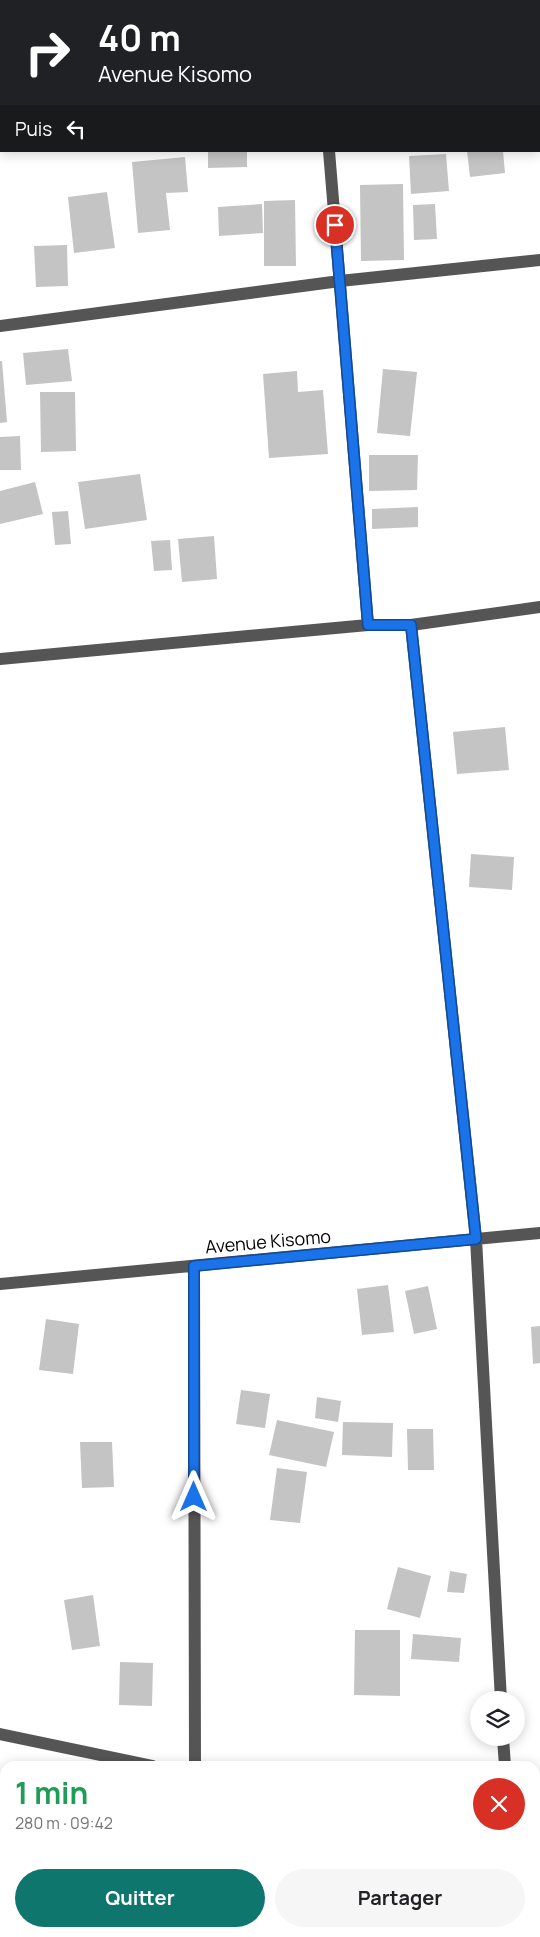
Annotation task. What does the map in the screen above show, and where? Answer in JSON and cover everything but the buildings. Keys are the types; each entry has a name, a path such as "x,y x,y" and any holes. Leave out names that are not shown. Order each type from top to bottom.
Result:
{"street":[{"path":"329,152 368,625"},
{"path":"0,326 340,281 540,260"},
{"path":"0,658 368,625 411,625 540,607"},
{"path":"411,625 476,1239 501,1691"},
{"name":"Avenue Kisomo","path":"0,1284 540,1233"},
{"path":"194,1266 195,1761"},
{"path":"0,1734 129,1761"},
{"path":"504,1746 505,1761"}],"route":[{"path":"194,1497 194,1266 476,1239 411,625 368,625 335,225"}]}
